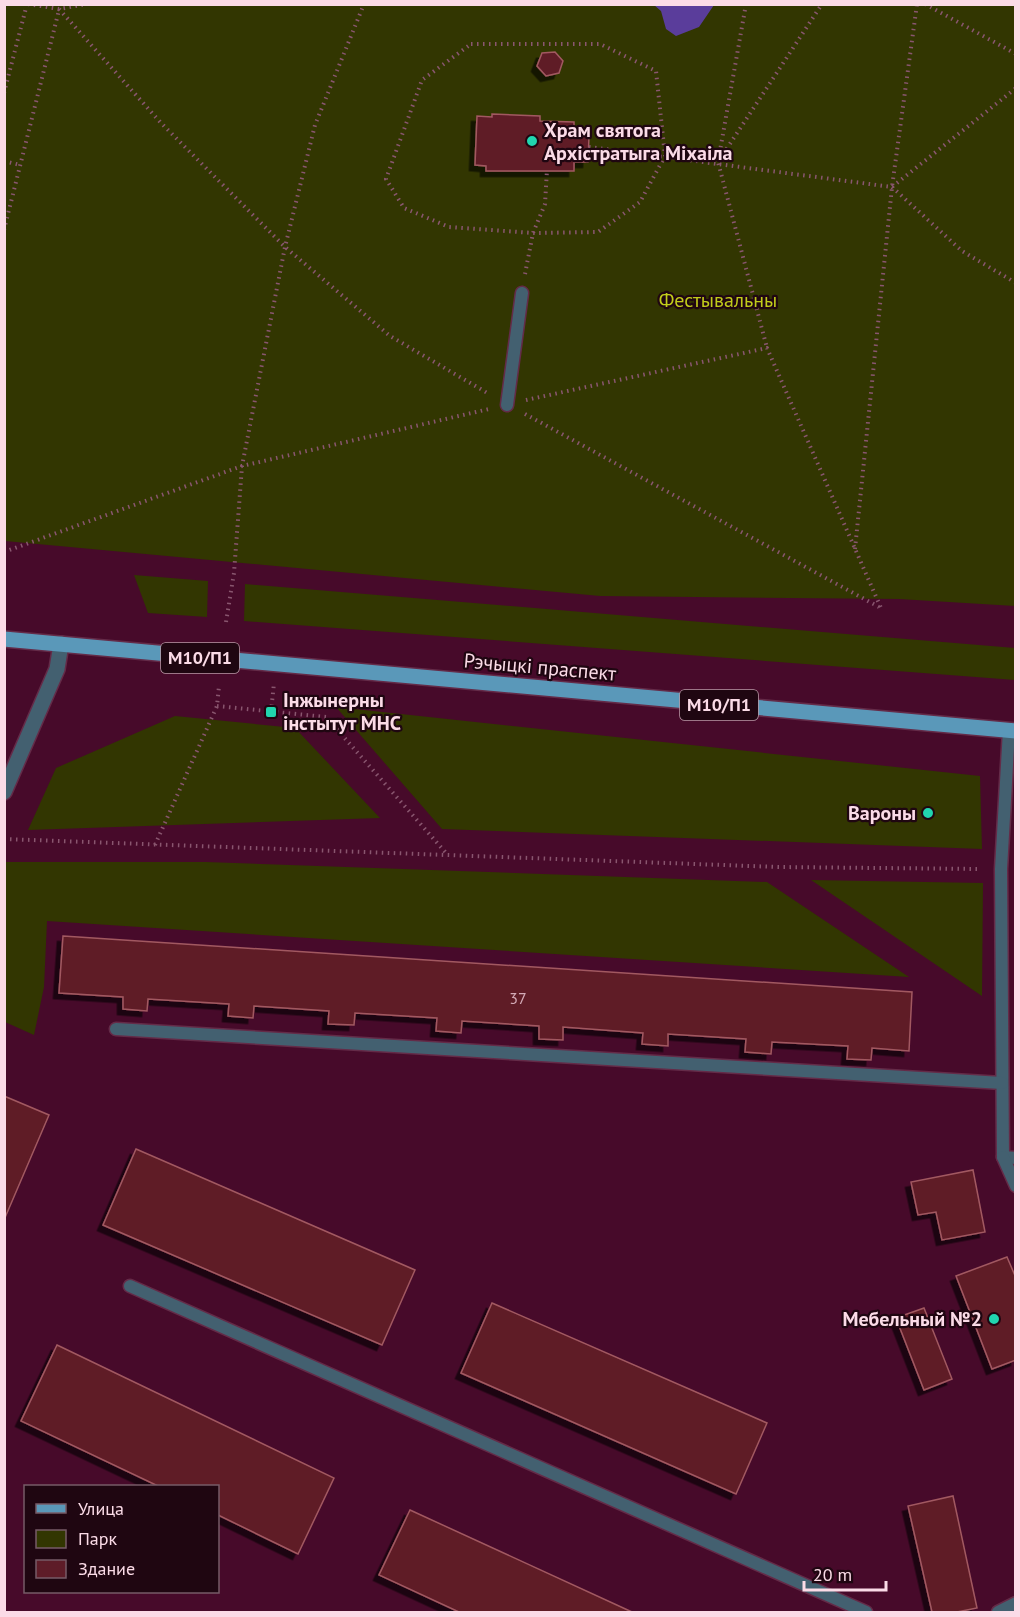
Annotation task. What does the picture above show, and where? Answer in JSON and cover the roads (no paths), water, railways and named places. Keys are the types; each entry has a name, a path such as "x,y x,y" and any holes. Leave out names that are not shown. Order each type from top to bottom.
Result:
{"main road":[{"name":"Рэчыцкі праспект","path":"4,639 1012,731"}],"street":[{"path":"4,792 57,669 61,644"}],"lane":[{"path":"507,405 522,293"},
{"path":"1012,731 1001,869 1002,1083 1009,1157 1016,1186"},
{"path":"116,1029 1002,1083"},
{"path":"130,1286 866,1612"},
{"path":"998,1612 1016,1603"}],"place":[{"name":"Храм святога Архістратыга Міхаіла","path":"532,141"},
{"name":"Інжынерны інстытут МНС","path":"271,712"},
{"name":"Вароны","path":"928,813"},
{"name":"Мебельный №2","path":"994,1319"}],"park label":[{"name":"Фестывальны","path":"718,300"}]}
